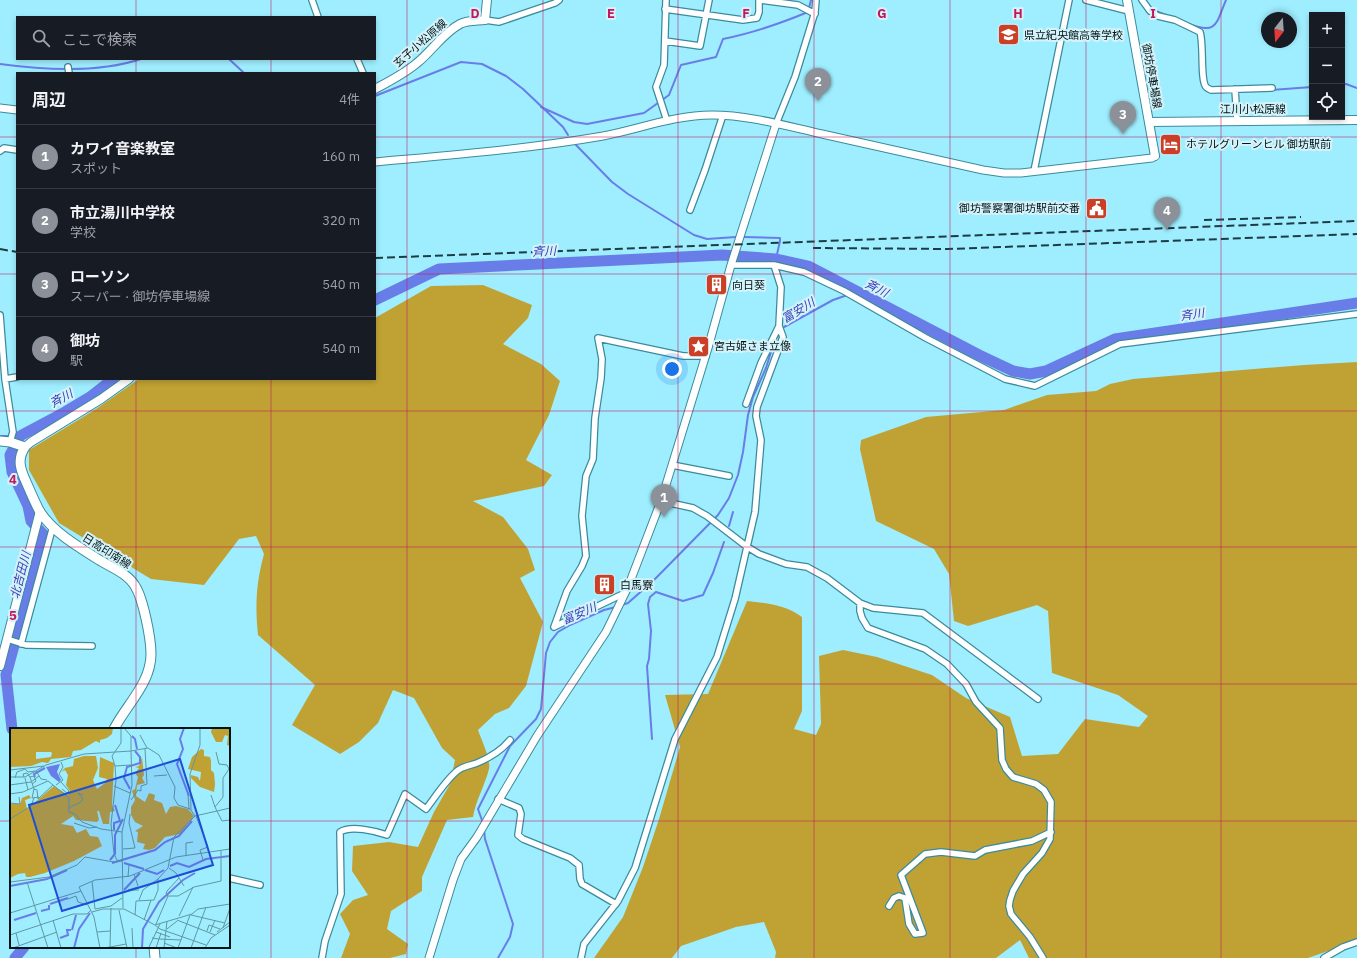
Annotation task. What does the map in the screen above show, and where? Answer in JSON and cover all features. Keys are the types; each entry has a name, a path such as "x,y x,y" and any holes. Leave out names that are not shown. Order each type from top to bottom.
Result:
{"main road":[{"path":"485,20 487,0"},
{"name":"御坊停車場線","path":"1127,0 1155,156"},
{"name":"玄子小松原線","path":"376,88 401,76 418,63 442,38 460,24 470,21 485,20"},
{"name":"江川小松原線","path":"1149,122 1357,120"},
{"path":"0,441 10,442 24,447 101,399 128,380"},
{"name":"日高印南線","path":"24,447 19,464 40,512 53,526 74,544 127,577 135,586 140,597 148,632 151,654 149,667 140,690 115,728"},
{"path":"0,666 40,512"},
{"path":"154,948 155,958"}],"street":[{"path":"312,0 318,16"},
{"path":"485,20 499,22 555,3 559,0"},
{"path":"666,0 664,65 656,87 667,121"},
{"path":"664,41 700,46 709,0"},
{"path":"665,9 743,20 757,18 759,12 759,0 798,5 815,14"},
{"path":"429,958 461,859 477,837 498,799 537,736 606,632 626,592 661,501 776,124 795,77 815,14 816,0"},
{"path":"1034,171 1069,0"},
{"path":"1086,0 1129,11"},
{"path":"1142,0 1150,11 1158,16 1175,20 1200,32 1203,39 1203,80 1205,87 1211,90 1272,88"},
{"path":"357,60 363,72"},
{"path":"1235,89 1237,120"},
{"path":"0,108 16,110"},
{"path":"376,162 478,152 604,136 679,118 711,115 723,115 776,124 983,170 1004,173 1152,158 1155,156"},
{"path":"690,210 723,115"},
{"path":"0,151 4,148 16,150"},
{"path":"732,265 774,265 804,272 844,291 857,300 926,338 1006,378 1035,386 1120,344 1357,314"},
{"path":"581,958 584,944 616,904 634,868 675,739 717,657 735,599 755,512 762,440 756,416 757,407 783,338 779,326 781,287 774,265"},
{"path":"0,315 5,379 13,432 10,442"},
{"path":"746,404 761,363 779,326"},
{"path":"626,592 554,627 567,591 582,566 586,556 582,516 586,476 593,459 595,418 601,378 602,359 598,338 683,356 706,356"},
{"path":"5,379 16,377"},
{"path":"672,465 729,476"},
{"path":"661,501 693,508 707,516 746,546 760,554 786,564 807,567 827,578 860,602 873,608 923,613 1038,699"},
{"path":"21,644 53,526"},
{"path":"860,602 862,618 868,628 925,649 947,664 966,684 976,702 1000,728 1002,760 1006,769 1013,777 1036,784 1044,790 1051,802 1050,840 1042,853 1023,874 1013,891 1009,906 1011,914 1030,937 1043,958"},
{"path":"7,639 26,645 92,646"},
{"path":"322,958 325,941 341,894 340,832 344,829 369,830 387,835 405,794 426,809 448,781 459,770 479,763 494,754 510,740"},
{"path":"498,799 519,808 521,814 518,835 523,839 570,858 580,864 580,879 582,884 616,904"},
{"path":"889,906 894,898 899,896 905,898 909,924 915,934 923,933 901,875 926,854 941,852 975,856 985,850 1032,840 1051,832"},
{"path":"230,878 260,885"},
{"path":"1324,958 1343,947 1357,942"}],"shaded area":[{"path":"483,285 532,305 528,318 503,344 541,364 560,381 549,415 526,460 552,475 544,486 473,501 503,517 528,549 535,570 520,578 543,622 526,686 509,708 495,714 478,730 487,755 489,769 473,817 447,820 422,877 422,891 391,911 387,929 408,944 406,954 390,958 341,958 350,934 340,914 353,900 368,895 352,871 353,846 389,842 418,847 434,812 450,784 455,760 442,748 414,698 393,690 378,723 359,742 340,754 292,725 315,685 258,635 257,594 259,575 264,554 256,536 239,539 204,585 151,579 59,523 29,470 29,450 96,409 138,380 376,380 376,317 431,286"},
{"path":"1357,362 1357,941 1308,958 1029,958 1020,940 996,958 775,958 776,952 764,922 736,927 681,946 672,958 594,958 623,917 643,867 680,747 665,695 708,694 747,601 783,607 802,617 802,711 794,729 816,735 821,724 819,656 843,650 877,657 932,675 966,698 1010,717 1022,756 1058,754 1085,719 1139,727 1148,716 1118,695 1052,673 1048,611 1037,605 968,626 954,621 949,574 934,549 876,521 860,449 861,440 926,417 1004,410 1047,395 1096,391 1110,384 1133,379"}],"waterway":[{"path":"541,107 574,122 587,124 644,113 669,95 681,65 716,57 723,39 766,28 808,12 811,0"},
{"path":"1189,24 1206,28 1215,25 1226,0"},
{"path":"1153,10 1166,15"},
{"path":"0,64 35,68 71,69 107,67 137,60"},
{"path":"230,60 243,72"},
{"path":"376,96 461,62 482,64 506,76 523,89 563,127 568,135"},
{"path":"1345,84 1357,88"},
{"path":"1271,90 1309,87"},
{"path":"576,145 612,182 628,194 694,235 707,239 736,237"},
{"path":"744,237 780,238 776,259"},
{"name":"斉川","path":"376,300 439,269 722,255 776,259 808,266 979,355 1013,371 1030,374 1046,371 1115,339 1357,303"},
{"name":"富安川","path":"776,338 784,327 833,300 856,292"},
{"name":"富安川","path":"622,605 628,603 653,581 718,515 729,498 738,475 748,415 753,397 766,368 774,342"},
{"name":"北吉田川","path":"12,728 6,675 44,535 31,521 28,506 12,472 10,455 20,436 90,397 112,380"},
{"path":"0,436 20,436"},
{"path":"729,526 733,512"},
{"path":"652,739 647,666 651,631 648,604 650,597 656,592 683,601 703,595 724,542"},
{"name":"富安川","path":"483,823 478,809 510,746 536,719 541,709 546,653 550,642 558,632 570,625 604,610 616,607"},
{"name":"富安川","path":"484,829 485,839 513,924 510,937 498,958"},
{"name":"北吉田川","path":"15,958 23,948"}],"railway":[{"path":"1204,220 1301,217"},
{"path":"376,258 1357,221"},
{"path":"813,248 948,249 1357,234"},
{"path":"0,249 16,252"}],"place":[{"name":"県立紀央館高等学校","path":"1009,35"},
{"name":"市立湯川中学校","path":"818,101"},
{"name":"ローソン","path":"1123,134"},
{"name":"ホテルグリーンヒル 御坊駅前","path":"1170,144"},
{"name":"御坊警察署御坊駅前交番","path":"1096,208"},
{"name":"御坊","path":"1167,230"},
{"name":"向日葵","path":"717,285"},
{"name":"宮古姫さま立像","path":"699,346"},
{"name":"カワイ音楽教室","path":"664,517"},
{"name":"白馬寮","path":"604,585"}]}
